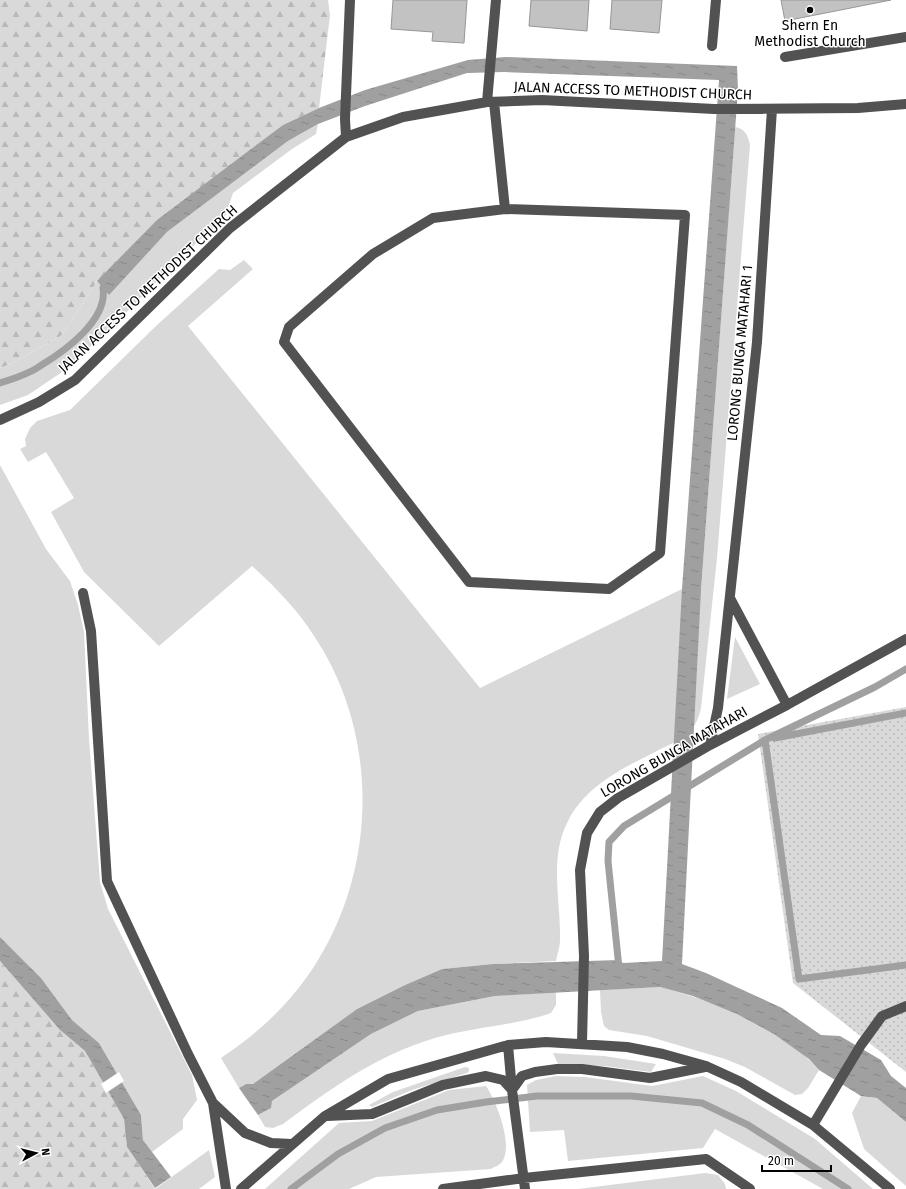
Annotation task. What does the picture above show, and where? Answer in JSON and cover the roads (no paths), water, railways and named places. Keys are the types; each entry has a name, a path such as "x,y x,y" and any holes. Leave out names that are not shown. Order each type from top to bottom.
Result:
{"street":[{"path":"346,138 346,83 350,0"},
{"path":"496,0 488,77 505,208"},
{"path":"712,46 716,0"},
{"path":"785,57 906,37"},
{"name":"JALAN ACCESS TO METHODIST CHURCH","path":"0,420 39,402 75,380 230,228 346,138 404,117 491,102 542,100 714,108 772,109 858,108 906,104"},
{"name":"LORONG BUNGA MATAHARI 1","path":"710,745 718,708 757,342 772,109"},
{"path":"505,208 685,215 660,552 609,589 469,582 284,342 289,327 373,254 433,218 505,208"},
{"path":"83,593 91,630 107,881 213,1102 226,1189"},
{"path":"730,598 787,705"},
{"name":"LORONG BUNGA MATAHARI","path":"582,1043 584,956 580,870 587,833 600,812 618,798 710,745 787,705 906,639"},
{"path":"813,1125 838,1086 861,1045 882,1016 906,1006"},
{"path":"240,1189 324,1116 388,1079 508,1045 546,1042 582,1043 627,1047 662,1054 706,1066 741,1082 813,1125 890,1189"},
{"path":"508,1045 512,1090 526,1189"},
{"path":"512,1090 522,1076 535,1072 557,1069 582,1069 650,1078 706,1066"},
{"path":"324,1116 372,1114 443,1086 486,1076 503,1080 512,1090"},
{"path":"213,1102 246,1133 271,1143 292,1144"},
{"path":"443,1189 524,1178 706,1160 739,1185 750,1189"}],"water":[{"path":"505,57 737,66 738,90 701,590 682,964 706,973 782,1008 821,1035 840,1036 881,1060 891,1076 906,1088 906,1122 877,1098 861,1096 819,1070 809,1059 774,1034 737,1014 693,996 660,987 495,996 418,1011 371,1034 272,1101 271,1108 258,1115 239,1088 246,1084 253,1084 357,1009 405,985 442,969 493,964 619,960 623,963 662,961 682,589 719,80 504,72 467,73 365,106 318,124 288,141 167,232 109,295 97,281 157,220 283,125 319,108 365,90 468,60"},
{"path":"0,937 41,978 72,1020 99,1043 141,1115 143,1140 171,1177 155,1188 127,1147 124,1119 85,1051 60,1030 0,961"}],"waterway":[{"path":"0,383 31,371 50,360 83,333 99,312 103,300 103,288"},
{"path":"619,968 608,861 609,842 624,826 765,740 875,687 906,669"},
{"path":"775,738 906,713"},
{"path":"765,740 799,979 906,965"},
{"path":"291,1189 338,1154 385,1128 437,1110 537,1096 631,1096 702,1103 748,1125 848,1189"}],"place":[{"name":"Shern En Methodist Church","path":"810,10"}]}
